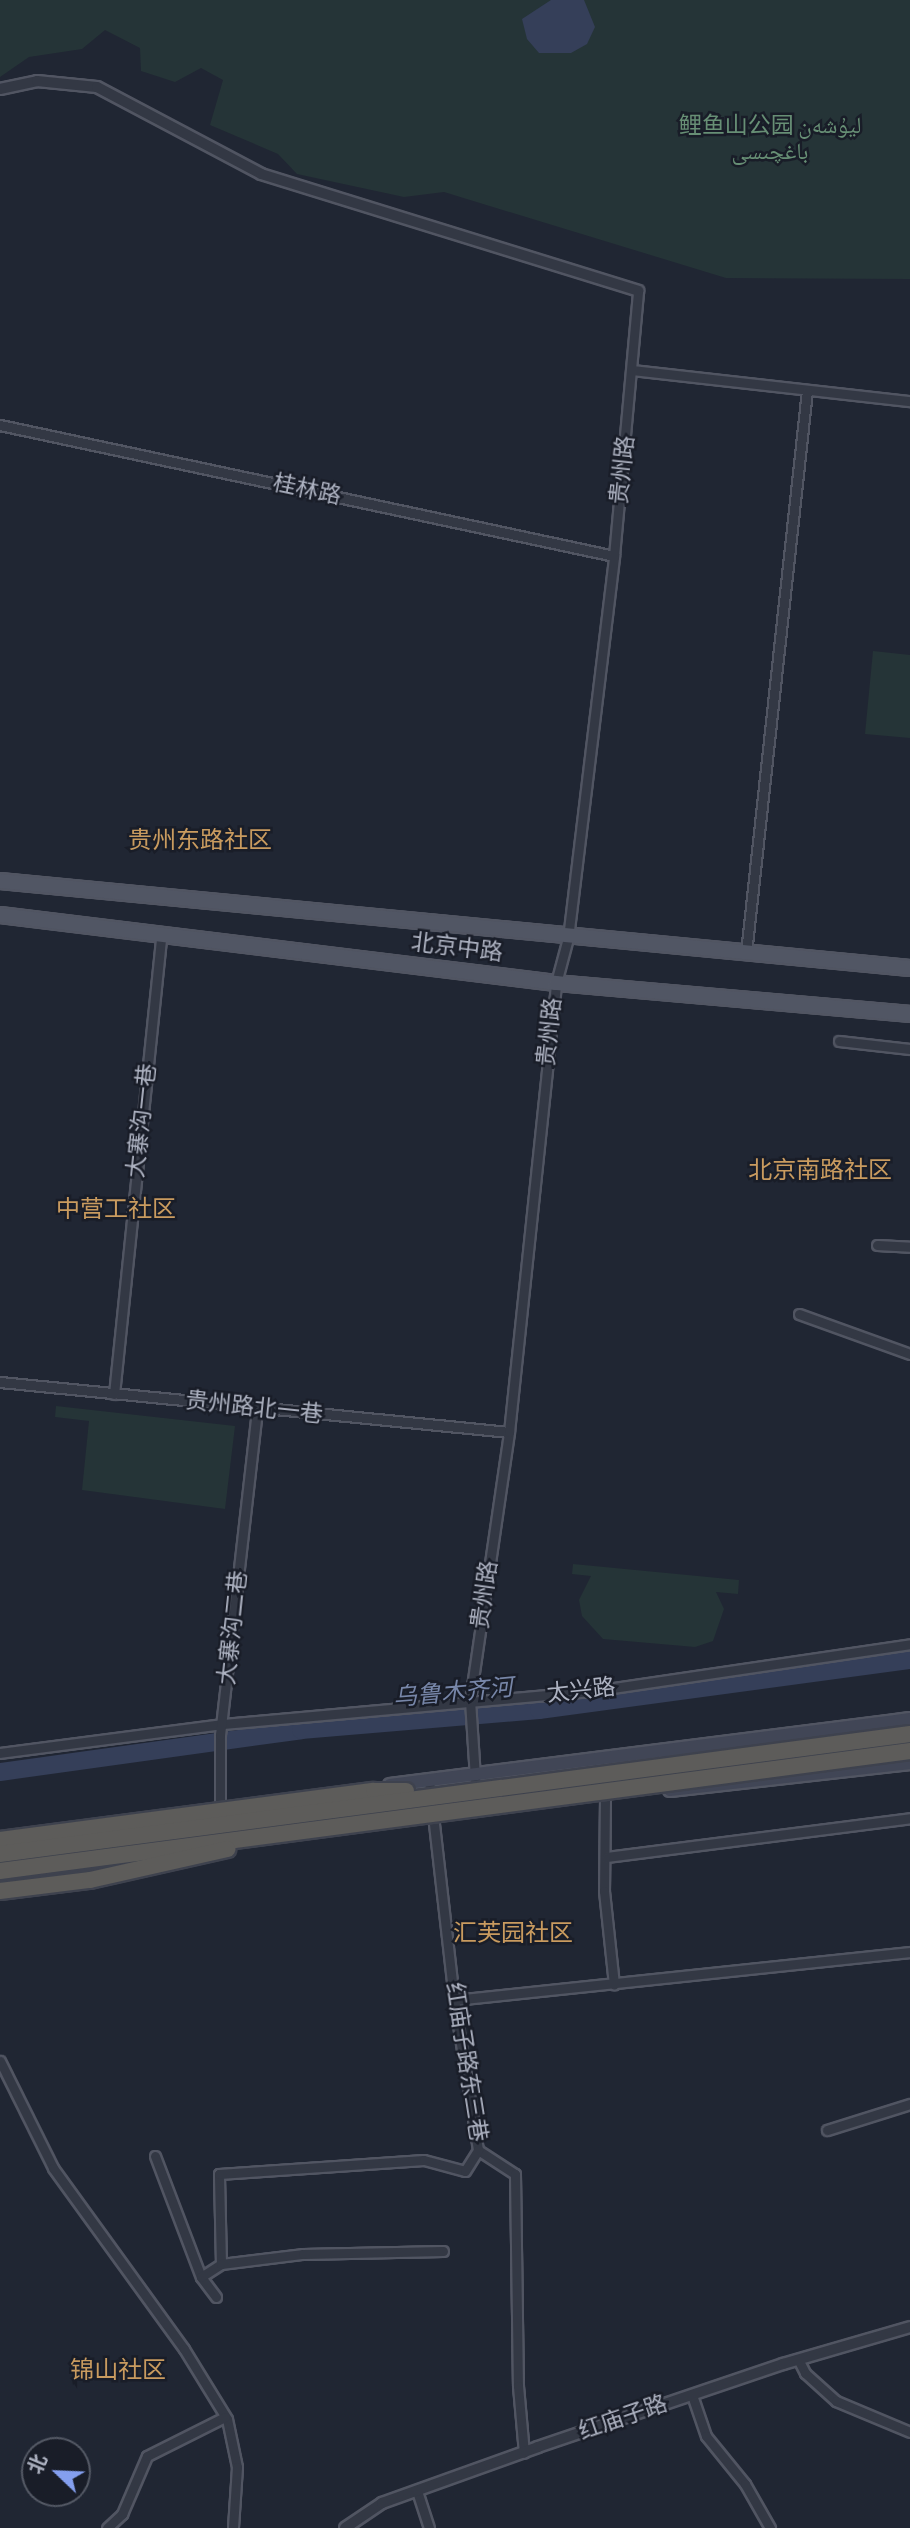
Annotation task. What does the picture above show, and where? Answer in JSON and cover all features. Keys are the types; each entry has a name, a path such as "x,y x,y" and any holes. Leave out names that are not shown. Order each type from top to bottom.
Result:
{"highway":[{"path":"0,1854 431,1788 910,1734"},
{"path":"0,1871 910,1751"},
{"path":"0,1838 374,1791 415,1791 431,1788"},
{"path":"0,1891 179,1863 273,1835"}],"main road":[{"name":"北京中路","path":"0,881 910,968"},
{"name":"北京中路","path":"0,915 162,932 555,983 910,1014"},
{"path":"0,1838 218,1808 431,1788 475,1775 910,1719"},
{"path":"0,1882 433,1818 910,1763"}],"street":[{"path":"0,89 37,81 97,87 261,174 638,290"},
{"name":"贵州路","path":"478,1813 470,1703 509,1432 555,983 568,937 614,556 638,290"},
{"path":"632,370 910,401"},
{"path":"746,953 807,391"},
{"name":"桂林路","path":"0,425 614,556"},
{"name":"大寨沟一巷","path":"114,1394 162,932"},
{"path":"839,1041 910,1049"},
{"path":"877,1245 910,1247"},
{"path":"799,1314 910,1354"},
{"name":"贵州路北一巷","path":"0,1382 509,1432"},
{"name":"大寨沟二巷","path":"220,1848 220,1735 257,1408"},
{"name":"太兴路","path":"0,1754 222,1724 593,1691 910,1644"},
{"name":"红庙子路东三巷","path":"431,1788 454,2000 478,2150 515,2174 518,2386 524,2453"},
{"path":"605,1798 607,1857 604,1891 614,1984"},
{"path":"607,1857 910,1818"},
{"path":"454,2000 910,1952"},
{"path":"0,2061 52,2168 184,2349 225,2417 237,2466 233,2528"},
{"path":"827,2130 910,2104"},
{"path":"221,2264 219,2174 424,2160 464,2171 478,2150"},
{"path":"155,2156 201,2277 216,2297"},
{"path":"201,2277 221,2264 326,2252 443,2251"},
{"name":"红庙子路","path":"345,2528 383,2504 417,2491 798,2359 910,2327"},
{"path":"798,2359 804,2373 836,2401 910,2432"},
{"path":"692,2395 706,2435 745,2484 770,2528"},
{"path":"107,2528 122,2514 147,2456 225,2417"},
{"path":"417,2491 429,2528"}],"green space":[{"name":"鲤鱼山公园 ليۇشەن باغچىسى","path":"0,0 910,0 910,279 726,278 444,192 404,197 297,174 278,154 210,125 223,80 201,68 175,82 141,71 140,48 105,30 82,49 29,57 0,77"},
{"path":"873,651 910,655 910,738 865,734"},
{"path":"56,1406 235,1426 225,1509 82,1490 89,1421 55,1417"},
{"path":"573,1564 739,1580 738,1594 716,1592 724,1609 713,1641 695,1647 603,1639 582,1616 579,1600 591,1576 572,1574"}],"water":[{"path":"551,0 584,0 595,27 587,44 571,53 539,53 527,39 522,19"}],"waterway":[{"name":"乌鲁木齐河","path":"0,1772 301,1730 539,1710 910,1660"}],"district":[{"name":"贵州东路社区","path":"200,841"},
{"name":"北京南路社区","path":"820,1171"},
{"name":"中营工社区","path":"116,1210"},
{"name":"汇芙园社区","path":"513,1934"},
{"name":"锦山社区","path":"118,2371"}]}
